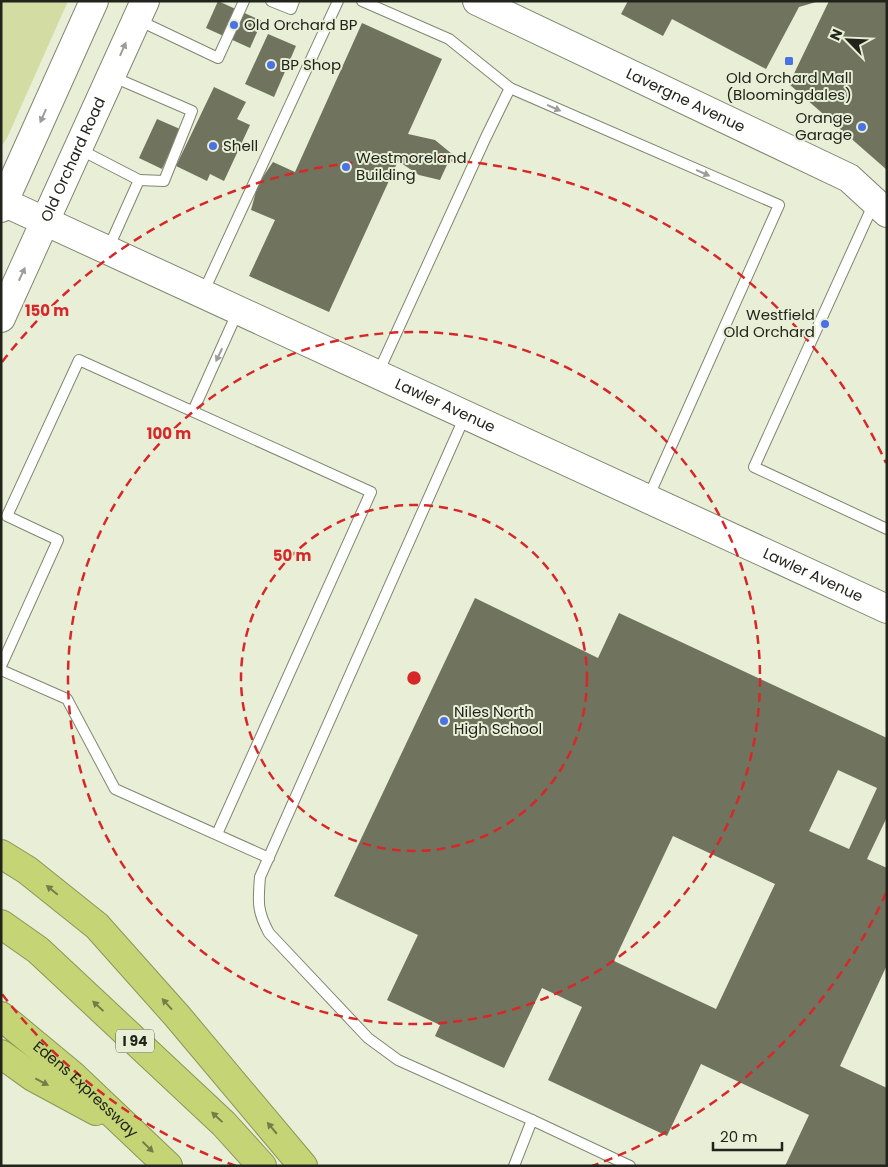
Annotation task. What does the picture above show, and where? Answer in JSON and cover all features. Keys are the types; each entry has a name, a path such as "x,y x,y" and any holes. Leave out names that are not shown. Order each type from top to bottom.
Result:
{"highway":[{"path":"1,844 26,870"},
{"path":"1,854 26,870 97,926 178,1017 303,1166"},
{"name":"I 94","path":"1,924 38,950 224,1124 262,1166"},
{"name":"Edens Expressway","path":"1,1016 71,1074 168,1166"},
{"path":"1,1054 33,1077 129,1128"}],"street":[{"path":"2,204 94,1"},
{"name":"Lavergne Avenue","path":"476,1 849,178 881,208"},
{"name":"Old Orchard Road","path":"1,318 141,10"},
{"name":"Lawler Avenue","path":"2,204 108,250 887,609"}],"lane":[{"path":"141,10 218,58 244,1"},
{"path":"271,1 291,9 294,1"},
{"path":"203,294 338,1"},
{"path":"362,1 449,39 510,88 779,205 648,499"},
{"path":"79,149 139,180 164,181 192,111 111,76"},
{"path":"378,375 510,88"},
{"path":"108,250 139,180"},
{"path":"881,208 754,467 887,529"},
{"path":"193,411 238,310"},
{"path":"1,666 58,540 7,516 79,360 371,492 217,834"},
{"path":"466,415 260,877 260,917 270,933 368,1038 398,1060 630,1166"},
{"path":"1,670 67,699 115,789 269,858"},
{"path":"514,1166 532,1120"}],"green space":[{"path":"1,1 68,1 7,138 1,147"}],"building":[{"name":"Old Orchard BP","path":"218,1 262,21 250,48 206,28"},
{"path":"628,1 816,2 799,7 766,69 672,19 663,36 621,14"},
{"name":"Orange Garage","path":"829,1 887,1 887,170 789,84"},
{"name":"Westmoreland Building","path":"362,23 442,59 408,134 435,140 452,154 440,180 419,175 398,161 329,312 249,276 275,220 251,210 258,184 273,162 295,172"},
{"name":"BP Shop","path":"268,34 296,46 274,97 245,84"},
{"name":"Shell","path":"214,87 246,102 237,119 250,125 224,181 210,174 207,181 176,166"},
{"name":"Shell","path":"157,119 180,129 162,169 139,158"},
{"name":"Niles North High School","path":"475,598 598,658 619,613 887,738 887,817 867,859 887,868 887,965 840,1066 887,1088 887,1166 785,1166 809,1115 701,1064 667,1136 548,1080 582,1007 542,988 504,1068 435,1036 440,1025 387,1000 418,935 334,896","holes":["838,770 877,788 849,849 809,831","673,836 775,884 716,1009 614,961"]}],"place":[{"name":"Old Orchard BP","path":"234,25"},
{"name":"Old Orchard Mall (Bloomingdales)","path":"789,61"},
{"name":"BP Shop","path":"271,65"},
{"name":"Orange Garage","path":"862,127"},
{"name":"Shell","path":"213,146"},
{"name":"Westmoreland Building","path":"346,167"},
{"name":"Westfield Old Orchard","path":"825,324"},
{"name":"Niles North High School","path":"444,721"}]}
